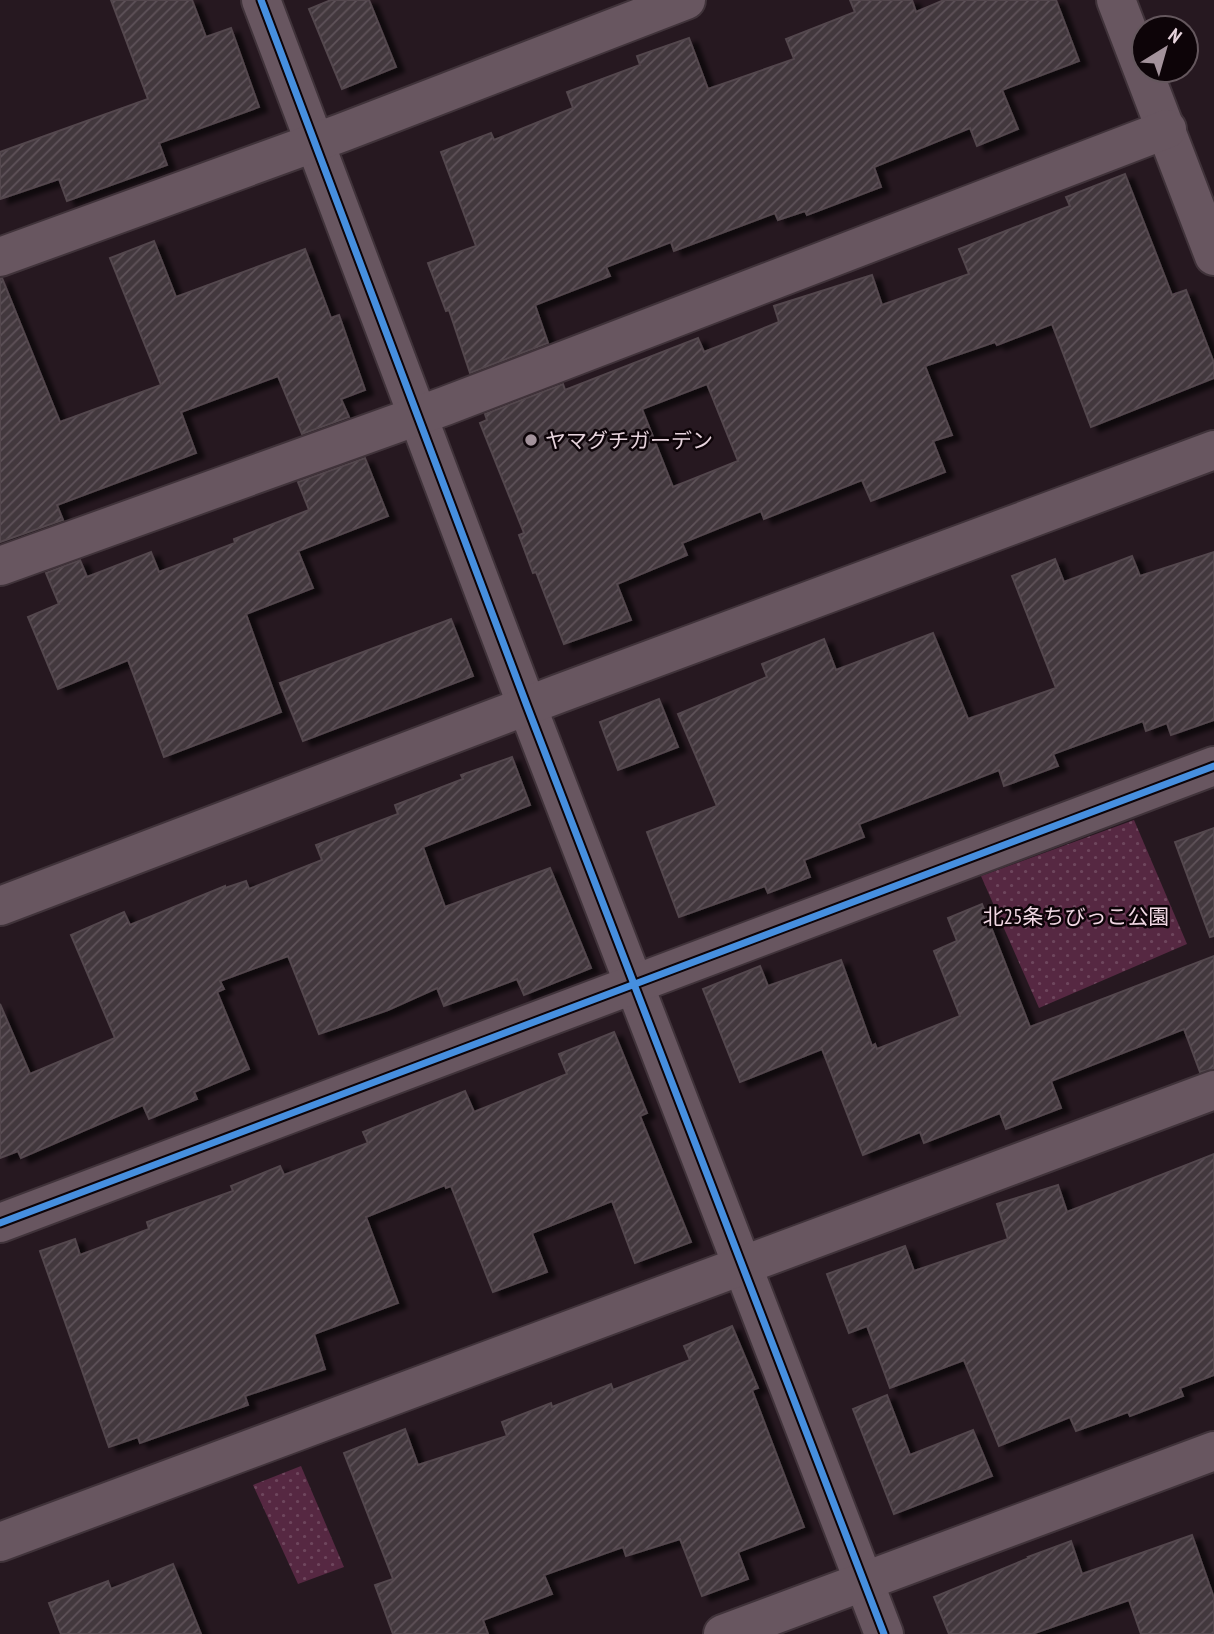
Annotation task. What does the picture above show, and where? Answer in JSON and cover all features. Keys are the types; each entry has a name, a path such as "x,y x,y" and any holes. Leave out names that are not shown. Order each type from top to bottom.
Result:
{"street":[{"path":"261,0 527,706 884,1634"},
{"path":"0,257 315,143 686,0"},
{"path":"1116,0 1214,256"},
{"path":"0,566 418,416 1167,129"},
{"path":"0,906 1214,450"},
{"path":"0,1223 1214,766"},
{"path":"0,1542 1214,1090"},
{"path":"723,1634 1214,1451"}],"green space":[{"name":"北25条ちびっこ公園","path":"1134,820 1187,944 1039,1008 981,876"},
{"path":"301,1466 344,1567 298,1584 253,1485"}],"building":[{"path":"111,0 192,0 206,37 231,28 259,107 159,143 167,165 67,201 59,179 0,199 0,152 148,99"},
{"path":"331,0 369,0 396,67 342,89 309,9"},
{"path":"850,0 912,0 916,12 944,0 1056,0 1079,61 1002,90 1018,129 977,146 970,128 874,167 881,187 807,215 805,211 778,220 775,213 674,251 671,242 606,267 610,276 535,305 548,343 470,373 449,310 446,311 428,263 476,246 441,152 491,133 494,140 573,108 567,92 640,65 637,56 689,38 708,89 794,59 786,39 855,12"},
{"path":"1125,174 1172,295 1186,290 1214,363 1214,378 1091,427 1052,324 997,345 995,342 925,366 952,435 933,441 945,472 871,501 862,480 764,519 761,511 682,543 687,555 617,584 631,620 564,644 536,572 533,573 519,535 524,533 480,423 487,420 485,414 563,384 565,390 698,338 704,352 779,322 774,306 872,275 882,305 969,274 959,249 1070,206 1066,197","holes":["707,384 738,461 673,487 642,409"]},
{"path":"154,241 176,297 305,249 331,318 339,315 365,390 341,399 349,417 302,434 278,376 181,412 196,453 57,505 63,520 0,542 0,278 60,422 161,385 110,258"},
{"path":"365,458 388,516 298,551 313,588 246,614 281,712 164,757 128,660 58,689 28,617 59,604 46,573 80,560 87,577 151,552 159,572 235,543 234,539 309,510 298,482"},
{"path":"1214,552 1214,720 1171,735 1167,723 1146,731 1143,721 1053,754 1058,766 1004,786 999,770 859,824 864,837 804,860 810,877 768,893 765,886 679,917 647,832 717,806 678,714 767,677 762,664 824,639 836,670 933,633 968,719 1056,688 1012,576 1055,559 1064,582 1132,556 1140,576"},
{"path":"451,619 473,676 303,741 280,683"},
{"path":"659,699 678,747 618,770 600,722"},
{"path":"512,757 530,805 423,847 445,907 550,868 591,968 524,995 517,979 444,1006 437,988 388,1010 319,1034 288,956 220,981 224,989 217,992 249,1069 194,1092 197,1099 149,1119 143,1105 21,1158 18,1151 0,1158 0,1004 30,1074 115,1038 71,935 124,912 130,925 225,886 246,881 249,889 322,860 316,845 398,814 395,805 463,779 461,775"},
{"path":"1214,828 1214,936 1210,937 1175,842"},
{"path":"982,904 1030,1027 1214,956 1214,1069 1200,1072 1184,1029 1051,1081 1061,1108 1006,1129 1000,1113 924,1143 920,1132 863,1155 822,1049 740,1082 703,989 760,966 768,986 841,960 872,1046 875,1044 877,1049 960,1016 934,951 957,941 948,918"},
{"path":"614,1032 647,1113 640,1116 691,1242 635,1263 612,1201 532,1233 547,1272 493,1292 451,1186 446,1188 445,1185 366,1217 398,1303 314,1334 325,1369 245,1396 248,1405 140,1443 138,1437 109,1447 40,1251 75,1239 80,1255 149,1229 147,1222 233,1191 231,1186 280,1166 284,1175 368,1143 363,1132 465,1091 474,1112 567,1074 559,1054"},
{"path":"1214,1154 1214,1375 1180,1388 1183,1396 1130,1416 1128,1412 1076,1431 1070,1417 999,1446 964,1360 890,1388 867,1326 849,1333 827,1274 905,1246 914,1271 1008,1239 997,1204 1058,1185 1067,1212"},
{"path":"732,1326 758,1388 752,1390 804,1527 738,1552 748,1579 702,1596 680,1539 626,1556 623,1547 544,1575 552,1594 483,1620 488,1634 393,1634 375,1585 393,1579 344,1453 405,1429 418,1465 507,1436 502,1422 551,1403 552,1407 611,1384 613,1390 690,1360 684,1346"},
{"path":"887,1395 910,1455 973,1430 992,1476 894,1514 853,1409"},
{"path":"1192,1535 1214,1598 1214,1634 1141,1634 1129,1600 1032,1634 949,1634 934,1597 1071,1541 1082,1574"},
{"path":"173,1564 201,1634 61,1634 49,1603 108,1581 111,1589"}],"cycle path":[{"path":"261,0 527,706 884,1634"},
{"path":"0,1223 1214,766"}],"place":[{"name":"ヤマグチガーデン","path":"531,440"}]}
